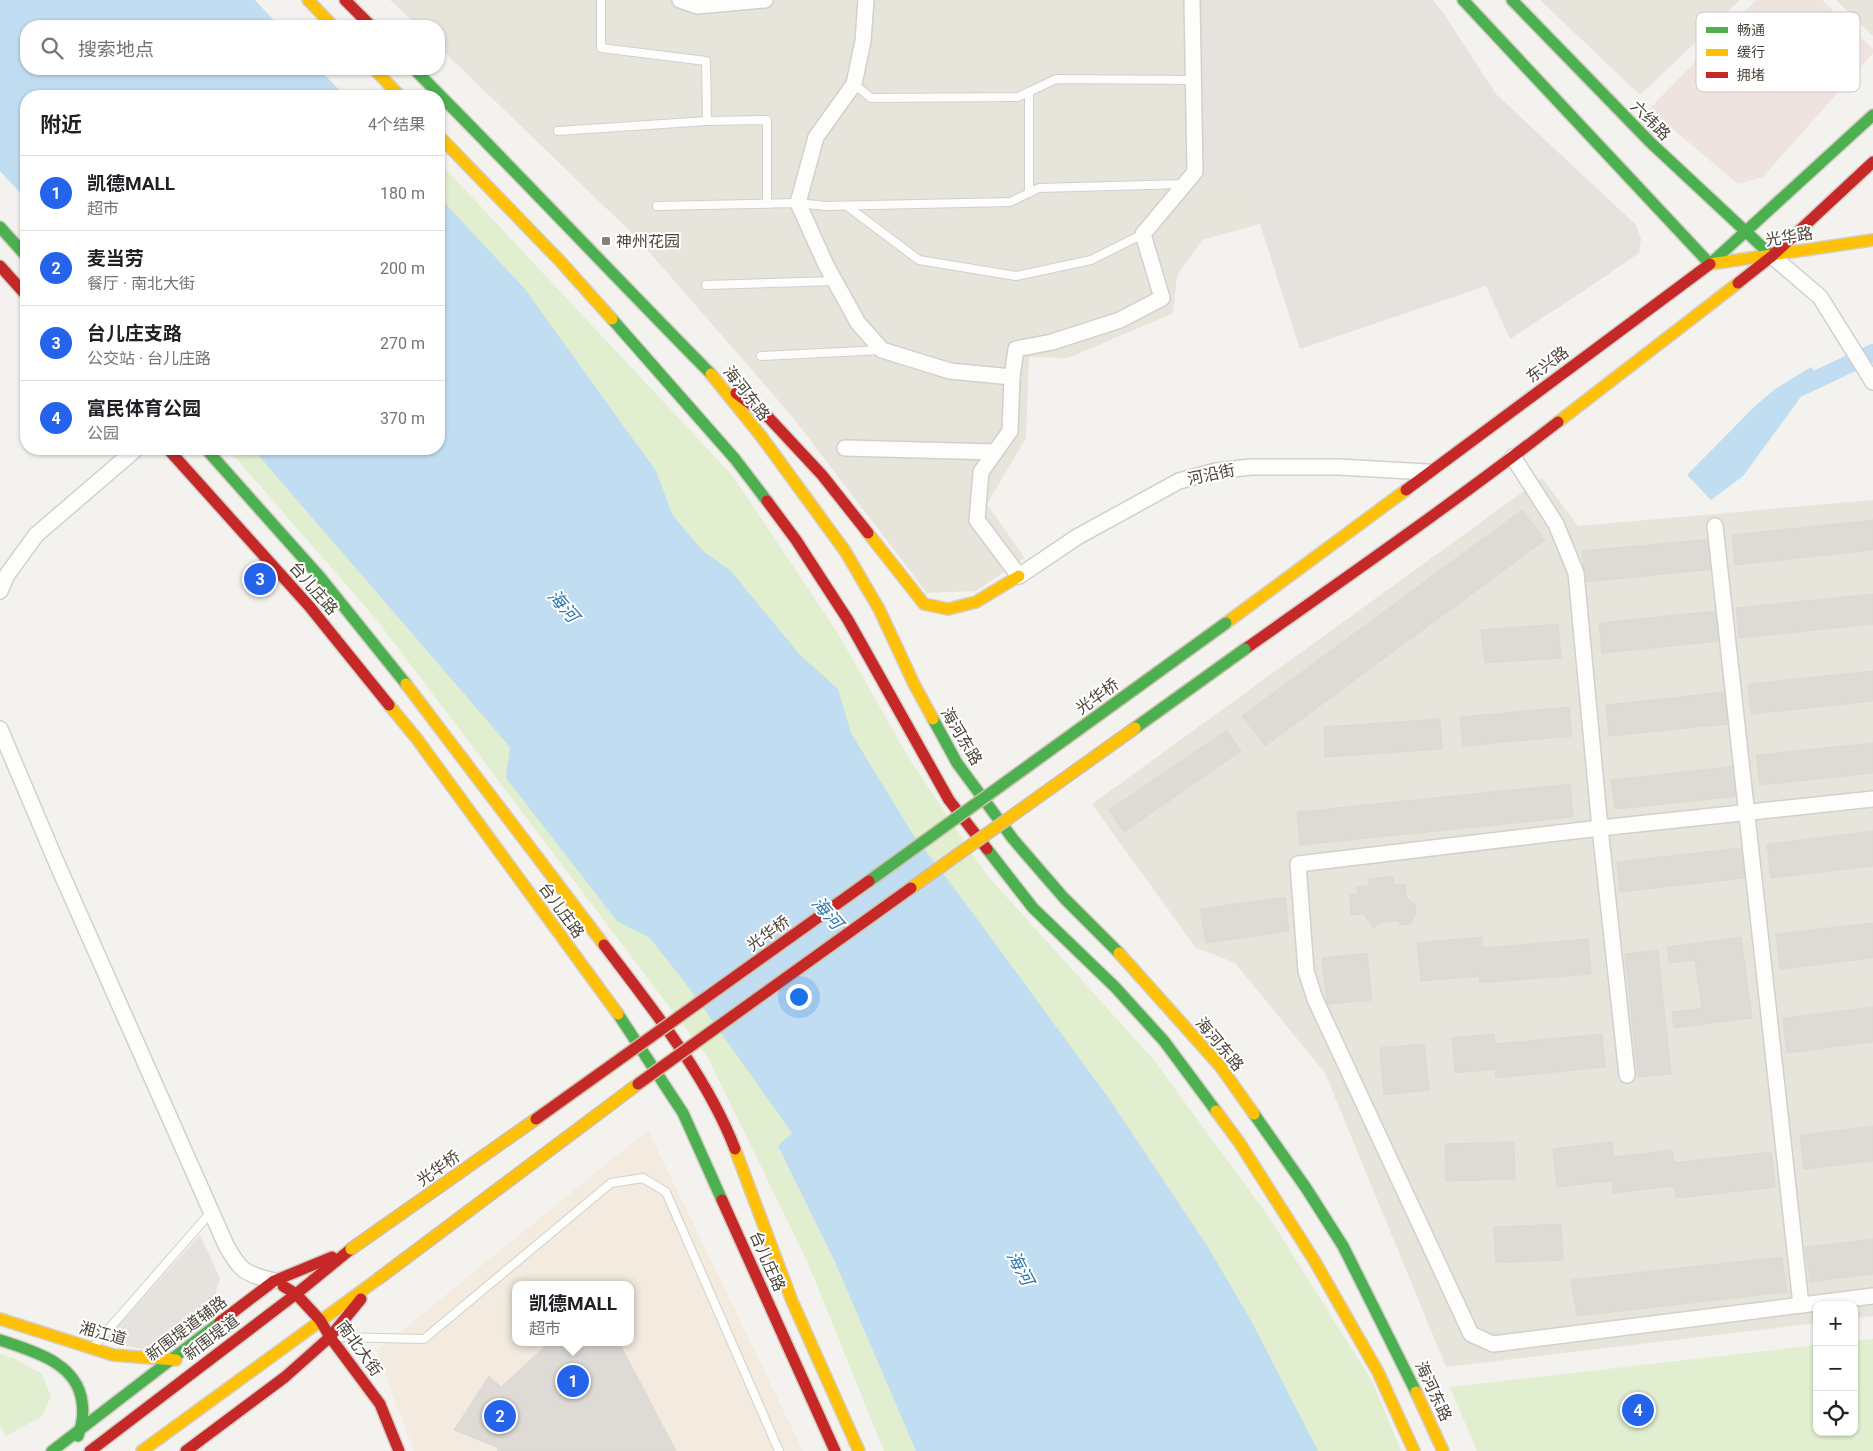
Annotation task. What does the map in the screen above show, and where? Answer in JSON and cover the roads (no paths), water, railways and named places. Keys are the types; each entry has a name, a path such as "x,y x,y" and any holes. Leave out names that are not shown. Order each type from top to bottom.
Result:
{"main road":[{"path":"308,0 327,20"},
{"path":"345,0 365,20"},
{"name":"六纬路","path":"1512,0 1651,143 1772,256"},
{"path":"1470,2 1710,264"},
{"path":"380,75 394,90"},
{"name":"海河东路","path":"420,75 435,90"},
{"name":"海河东路","path":"445,100 610,273 713,376 761,436 845,550 880,609 914,684 957,763 1013,839 1064,898 1135,969 1220,1066 1306,1188 1343,1246 1364,1286 1432,1424 1443,1451"},
{"name":"东兴路","path":"1226,622 1710,264 1873,115"},
{"path":"445,142 560,261 728,451 796,540 848,620 950,800 1033,908 1115,987 1164,1040 1239,1142 1314,1260 1357,1334 1378,1372 1414,1451"},
{"path":"142,1451 378,1279 640,1082 1513,457 1772,256 1873,162"},
{"path":"0,227 20,249"},
{"name":"光华路","path":"1710,264 1873,240"},
{"path":"0,266 20,288"},
{"path":"713,376 769,418 789,439 822,475 924,604 948,609 976,602 1019,576"},
{"name":"台儿庄路","path":"173,455 309,606 417,739 623,1020 683,1113 835,1451"},
{"name":"台儿庄路","path":"211,455 320,577 439,726 641,993 703,1083 726,1126 792,1300 859,1451"},
{"name":"光华桥","path":"351,1249 647,1040 1226,622"},
{"name":"新围堤道辅路","path":"52,1451 274,1281 351,1249"},
{"name":"新围堤道","path":"90,1451 296,1294 351,1249"},
{"path":"186,1451 285,1377 330,1337 378,1279"},
{"name":"南北大街","path":"274,1281 296,1294 320,1320 330,1337 380,1404 398,1451"},
{"name":"湘江道","path":"0,1318 113,1355 147,1359 194,1358 209,1354 228,1344"},
{"path":"0,1340 49,1358 64,1366 74,1379 81,1392 83,1404 81,1429 72,1451"}],"street":[{"path":"680,0 697,6 765,0"},
{"path":"866,0 863,41 854,84 816,137 798,203 835,281 858,323 882,350 950,371 1012,377"},
{"path":"1019,576 977,520 981,472 1010,431 1012,377 1016,349 1052,342 1120,320 1162,298 1143,234 1195,172 1192,0"},
{"path":"1772,256 1820,297 1873,382"},
{"path":"845,448 995,452"},
{"path":"0,591 3,577 36,535 129,455"},
{"path":"1513,457 1556,524 1576,573 1600,828 1627,1074"},
{"name":"河沿街","path":"1019,576 1077,537 1179,481 1216,471 1251,467 1339,467 1428,472"},
{"path":"1715,526 1801,1305"},
{"path":"0,729 58,866 211,1212 237,1265 254,1276 274,1281"},
{"path":"1873,799 1600,828 1298,864 1306,971 1315,999 1472,1334 1493,1344 1873,1296"}],"lane":[{"path":"601,0 601,48 706,61 707,120"},
{"path":"854,84 870,98 1018,97 1056,79 1193,80"},
{"path":"1029,92 1029,193"},
{"path":"558,131 707,120 767,120 767,204"},
{"path":"657,206 798,203 848,206 1010,202 1039,188 1184,184"},
{"path":"848,206 919,260 1016,276 1091,260 1143,234"},
{"path":"706,285 835,281"},
{"path":"761,356 882,350"},
{"path":"330,1337 424,1339 611,1183 643,1178 666,1192 780,1451"},
{"path":"92,1348 211,1212"}],"water":[{"path":"0,0 255,0 273,20 20,20 20,75 325,75 339,90 20,90 20,193 0,171"},
{"name":"海河","path":"445,203 524,288 656,471 673,516 704,552 730,570 800,655 838,689 851,733 912,833 1110,1100 1208,1247 1253,1324 1318,1451 916,1451 835,1262 778,1146 792,1133 690,989 650,938 617,921 506,778 510,747 258,455 445,455"},
{"path":"1811,367 1823,383 1803,394 1743,476 1711,500 1687,475 1755,406 1775,389"}],"waterway":[{"path":"1798,388 1873,353"}],"place":[{"name":"神州花园","path":"606,241"},
{"name":"台儿庄支路","path":"260,579"},
{"name":"凯德MALL","path":"573,1381"},
{"name":"富民体育公园","path":"1638,1410"},
{"name":"麦当劳","path":"500,1416"}]}
